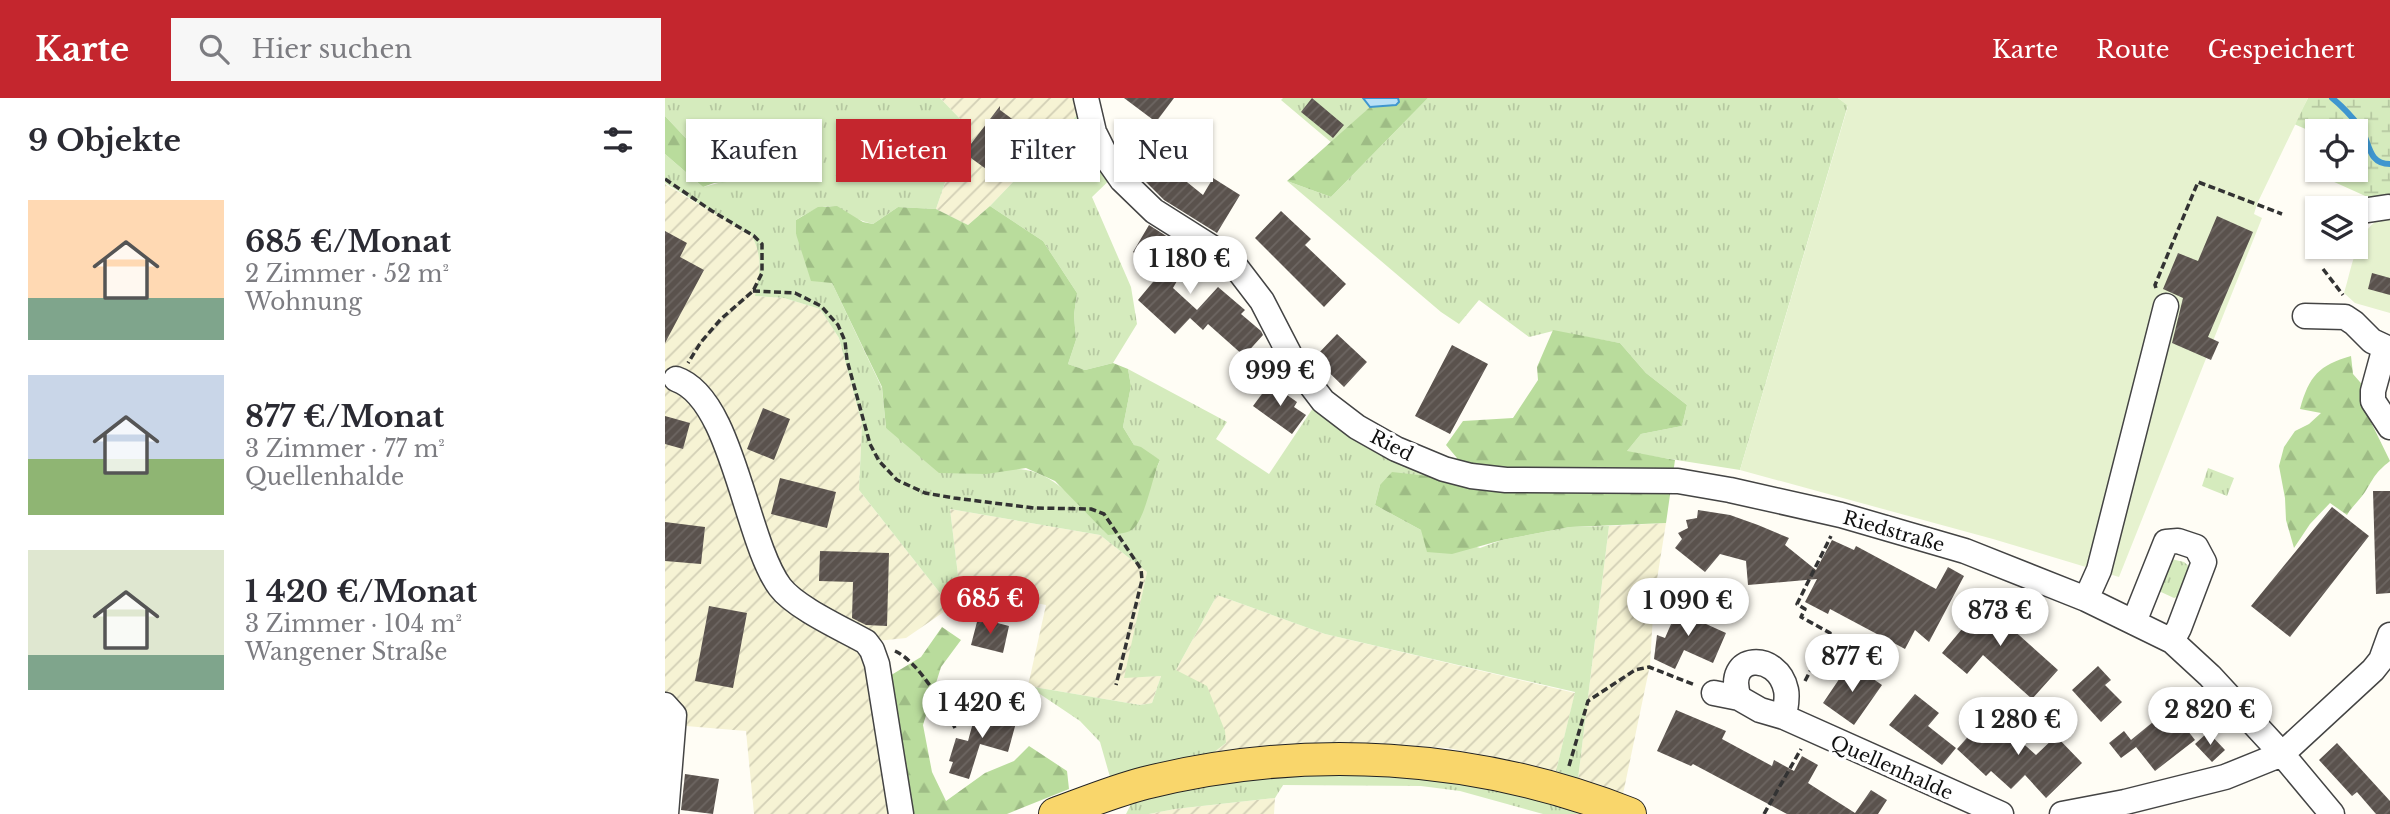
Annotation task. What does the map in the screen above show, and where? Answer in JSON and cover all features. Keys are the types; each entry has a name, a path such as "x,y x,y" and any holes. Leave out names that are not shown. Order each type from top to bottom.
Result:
{"main road":[{"path":"1055,814 1109,804 1167,778 1240,765 1306,759 1419,762 1489,772 1564,791 1630,814"}],"street":[{"name":"Ried","path":"1086,98 1094,132 1122,180 1154,211 1223,254 1236,267 1262,301 1294,363 1323,401 1357,427 1396,449 1444,469"},
{"path":"2368,210 2388,207"},
{"path":"2086,599 2099,570 2166,306"},
{"path":"2305,316 2345,317 2372,341 2385,347 2373,391 2373,401 2390,427"},
{"path":"676,379 686,382 713,414 746,497 751,522 763,555 780,586 803,606 866,642 872,650 877,664 901,814"},
{"name":"Riedstraße","path":"1444,469 1506,480 1678,481 1841,515 1965,551 2086,599 2172,641 2210,676 2282,754 2332,814"},
{"path":"2134,622 2166,542 2178,541 2196,547 2204,562 2172,641"},
{"path":"2062,814 2125,802 2225,777 2282,754 2373,670 2381,660 2390,635"},
{"path":"1739,698 1735,683 1739,670 1745,664 1762,663 1781,675 1787,699 1784,717"},
{"name":"Quellenhalde","path":"1714,693 1739,698 1760,710 1784,717 2001,814"},
{"path":"665,705 674,715 666,814"}],"path":[{"path":"665,179 754,236 762,244 762,273 753,291 714,327 676,379"},
{"path":"2166,306 2155,285 2198,182 2282,214"},
{"path":"753,291 795,293 821,306 838,325 845,341 846,360 870,444 879,461 897,480 925,493 954,498 1034,508 1091,509 1104,514 1141,569 1142,580 1116,685"},
{"path":"1800,690 1830,633 1801,617 1805,609 1797,604 1841,515"},
{"path":"872,650 893,650 911,662 955,728"},
{"path":"1574,748 1588,701 1635,670 1649,667 1714,693"},
{"path":"1764,814 1811,731"}],"shaded area":[{"path":"940,98 1087,98 1088,104 1074,119 985,119 985,182 1013,182 968,225 936,209 945,182 971,182 971,119 960,119"},
{"path":"665,184 752,236 759,249 760,272 756,296 784,298 820,309 839,338 862,424 859,490 951,607 906,638 867,642 898,814 754,814 746,731 674,725 665,814"},
{"path":"950,509 1100,535 1147,572 1125,677 1161,676 1152,703 1140,705 1028,686 1046,605 974,591 961,600"},
{"path":"1666,523 1654,598 1650,665 1623,794 1578,779 1609,526"},
{"path":"1217,595 1325,634 1575,693 1556,771 1448,748 1354,743 1284,744 1213,753 1226,743 1176,670"},
{"path":"1275,798 1274,814 1149,814 1175,809"}],"green space":[{"path":"665,98 940,98 960,119 836,119 836,182 945,182 936,209 898,207 873,224 837,208 822,207 796,220 796,234 832,283 882,388 886,428 1013,469 1041,475 1066,491 1108,534 1132,530 1160,460 1134,445 1123,427 1131,386 1128,369 1227,422 1216,439 1269,474 1313,408 1375,450 1445,478 1380,485 1375,505 1421,530 1480,548 1502,540 1570,527 1609,526 1578,779 1556,771 1575,692 1325,634 1217,595 1176,670 1207,686 1225,731 1226,743 1213,753 1110,777 1100,742 1080,721 1028,686 1140,705 1152,703 1161,676 1124,678 1147,572 1100,535 950,509 961,600 951,607 859,490 862,424 839,338 820,309 784,298 755,296 759,266 758,251 752,236 665,183 665,154 686,172 686,182 697,182 703,187 722,182 822,182 822,119 686,119 686,138 665,116"},
{"path":"1398,98 1396,105 1370,107 1332,143 1281,100"},
{"path":"1398,98 1428,98 1331,197 1287,181 1370,107 1396,105"},
{"path":"1428,98 1838,98 1848,105 1740,470 1626,452 1641,434 1682,426 1687,405 1646,373 1620,343 1553,331 1529,337 1479,300 1459,324 1441,312 1287,181 1331,197"},
{"path":"1838,98 2308,98 2257,204 2254,214 2262,218 2119,577 1993,539 1740,470 1848,106"},
{"path":"2308,98 2390,98 2390,202 2383,204 2334,182 2368,182 2368,119 2305,119 2305,129 2294,124"},
{"path":"1088,104 1095,119 1074,119"},
{"path":"665,116 686,138 686,172 665,154"},
{"path":"1100,129 1114,158 1114,176 1092,197 1131,287 1137,324 1113,363 1085,370 1068,364 1076,340 1074,315 1077,293 1043,241 990,206 1013,182 1100,182"},
{"path":"697,182 727,182 714,183 703,187"},
{"path":"837,206 863,222 873,224 898,207 936,209 968,225 990,206 1043,241 1077,293 1074,315 1076,340 1068,364 1085,370 1113,363 1128,369 1131,386 1123,427 1134,445 1160,460 1144,510 1135,527 1127,532 1108,535 1055,481 1026,468 986,474 939,473 886,428 882,387 832,283 811,281 796,234 796,220 818,207"},
{"path":"2390,215 2390,313 2355,303 2344,293 2354,259 2368,259 2368,229 2379,219"},
{"path":"1553,330 1620,343 1646,373 1687,405 1682,426 1641,434 1627,451 1675,460 1666,523 1570,527 1502,540 1452,554 1427,552 1421,530 1375,505 1380,485 1392,472 1446,478 1457,458 1446,445 1463,421 1513,418 1538,380 1537,367"},
{"path":"2351,356 2353,374 2366,389 2367,414 2390,461 2376,475 2347,515 2330,503 2310,524 2294,548 2286,520 2279,466 2284,447 2295,431 2309,424 2321,413 2300,409 2312,380 2331,363"},
{"path":"2208,468 2234,478 2227,496 2202,486"},
{"path":"2171,559 2184,562 2192,569 2180,596 2174,598 2161,592 2157,583"},
{"path":"942,627 961,640 941,667 923,725 932,772 946,801 985,773 1014,761 1029,746 1067,771 1069,789 1007,814 907,814 883,680 921,657"},
{"path":"1330,771 1478,783 1593,814 1543,814 1460,791 1421,786 1283,785 1275,798 1149,814 1126,814 1132,802 1235,778"}],"water":[{"path":"1363,98 1398,98 1399,102 1396,105 1370,107"}],"building":[{"path":"1124,98 1174,98 1158,119 1152,119"},
{"path":"1312,98 1344,125 1333,138 1301,112"},
{"path":"1000,106 1000,110 1012,119 990,119"},
{"path":"985,126 985,168 971,158 971,144"},
{"path":"1213,178 1240,195 1217,233 1164,200 1146,182 1187,182 1203,195"},
{"path":"1281,211 1311,239 1305,245 1346,284 1324,307 1255,238"},
{"path":"2217,216 2253,232 2208,337 2219,342 2211,360 2172,343 2183,298 2163,289 2178,253 2198,261"},
{"path":"1149,225 1193,253 1173,288 1197,310 1218,287 1245,310 1241,314 1261,331 1263,335 1244,356 1208,324 1203,330 1190,318 1175,334 1138,300 1162,271 1133,252"},
{"path":"665,231 687,243 680,257 704,270 665,343"},
{"path":"2372,273 2390,278 2390,295 2368,289"},
{"path":"1337,334 1367,362 1344,387 1314,358"},
{"path":"1452,345 1488,364 1450,434 1415,416"},
{"path":"1270,383 1297,402 1294,407 1306,415 1292,434 1253,406"},
{"path":"763,408 790,419 774,460 747,449"},
{"path":"665,416 690,423 683,449 665,444"},
{"path":"780,478 836,492 827,528 771,514"},
{"path":"2373,491 2390,491 2390,593 2376,594"},
{"path":"2332,507 2369,536 2290,637 2251,606"},
{"path":"1698,510 1730,515 1789,538 1785,545 1816,570 1832,540 1854,550 1856,546 1936,589 1948,567 1964,576 1929,642 1915,630 1905,649 1830,609 1828,614 1805,602 1817,579 1748,585 1746,561 1720,554 1705,572 1675,548 1682,539 1678,533 1688,528 1686,520 1697,518"},
{"path":"665,522 705,527 701,564 665,561"},
{"path":"820,551 889,553 887,626 866,625 852,618 853,582 819,581"},
{"path":"1986,600 1998,610 2006,600 2018,610 2019,617 2010,627 2058,670 2032,699 1983,655 1967,674 1942,653"},
{"path":"1681,601 1697,608 1695,619 1726,633 1713,663 1684,650 1675,669 1654,659 1657,635 1665,638"},
{"path":"709,606 747,613 733,688 695,681"},
{"path":"978,618 1009,626 1003,653 971,645"},
{"path":"1850,663 1882,685 1854,725 1823,703"},
{"path":"2098,666 2111,680 2105,685 2122,702 2101,722 2072,690"},
{"path":"1915,694 1939,713 1928,726 1956,748 1942,765 1889,725"},
{"path":"977,708 1017,719 1008,752 980,744 969,779 949,773 953,762 949,761 956,738 968,741"},
{"path":"2170,708 2195,740 2155,771 2136,747 2121,758 2109,743 2124,731 2131,740"},
{"path":"1676,710 1726,731 1722,739 1772,766 1774,760 1794,771 1802,756 1818,765 1808,783 1855,813 1871,790 1887,800 1878,814 1787,814 1693,764 1691,766 1657,751"},
{"path":"1989,713 2036,755 2056,736 2082,763 2046,798 2025,775 2011,789 1991,771 1986,776 1957,749"},
{"path":"2208,732 2225,750 2212,762 2195,744"},
{"path":"2337,743 2390,801 2390,814 2376,814 2357,792 2352,796 2319,760"},
{"path":"685,774 719,779 713,814 681,810"}],"waterway":[{"path":"2332,98 2360,127 2373,156 2390,164"}]}
